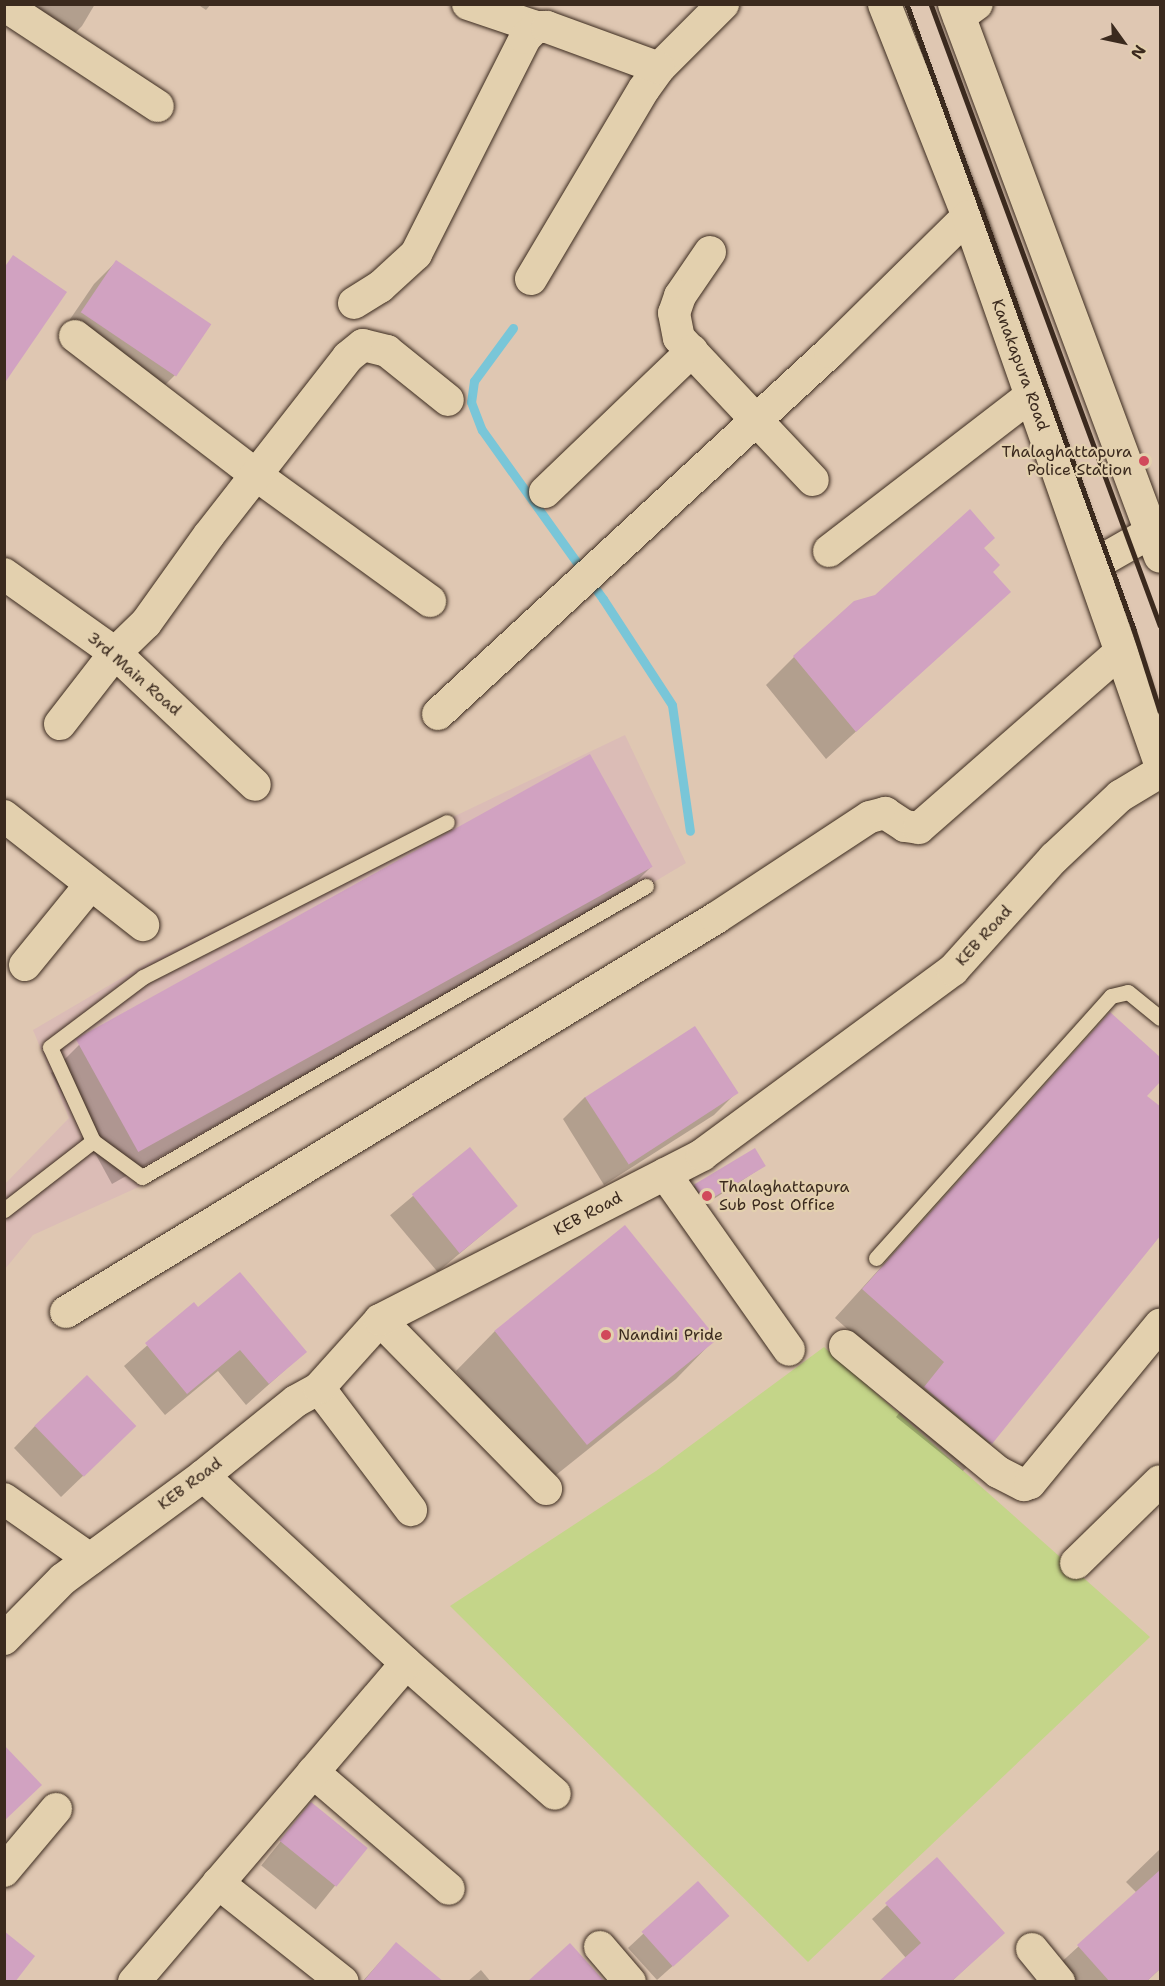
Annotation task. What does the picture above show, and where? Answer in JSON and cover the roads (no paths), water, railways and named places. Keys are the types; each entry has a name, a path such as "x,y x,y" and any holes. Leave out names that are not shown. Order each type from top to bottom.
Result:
{"highway":[{"name":"Kanakapura Road","path":"884,4 968,216 1161,763"},
{"path":"963,9 1158,539"}],"street":[{"path":"468,4 536,27 548,27 659,69"},
{"path":"531,279 659,69 723,4"},
{"path":"4,6 158,106"},
{"path":"354,303 380,287 416,254 525,38 536,27"},
{"path":"438,714 757,419 968,216"},
{"path":"710,252 680,296 674,313 679,338 813,480"},
{"path":"75,336 256,476 430,601"},
{"path":"60,724 115,653 146,623 348,357 363,345 387,351 448,400"},
{"path":"545,492 692,351"},
{"path":"829,551 1030,396"},
{"path":"1092,566 1158,539"},
{"name":"3rd Main Road","path":"4,574 115,653 255,785"},
{"path":"66,1312 716,918 870,817 885,813 912,829 919,828 1121,651"},
{"name":"KEB Road","path":"4,1639 63,1579 203,1476 296,1401 319,1388 380,1320 702,1155 953,970 1054,858 1120,796 1161,772"},
{"path":"4,816 143,925"},
{"path":"25,965 92,884"},
{"path":"665,1173 789,1350"},
{"path":"380,1320 546,1489"},
{"path":"845,1346 998,1472 1024,1485 1030,1483 1161,1325"},
{"path":"319,1388 411,1510"},
{"path":"203,1476 406,1662 555,1794"},
{"path":"1076,1563 1161,1480"},
{"path":"4,1499 90,1559"},
{"path":"134,1982 406,1662"},
{"path":"313,1772 449,1889"},
{"path":"4,1871 56,1809"},
{"path":"218,1883 342,1982"},
{"path":"600,1947 630,1982"},
{"path":"1032,1949 1059,1982"}],"lane":[{"path":"447,822 143,977 50,1047 93,1141 141,1177 646,886"},
{"path":"876,1258 1111,996 1128,992 1161,1018"},
{"path":"4,1210 93,1141"}],"waterway":[{"path":"513,328 474,381 471,402 482,430 603,599 672,705 690,831"}],"railway":[{"path":"907,4 1134,629 1160,711"},
{"path":"931,4 1160,625"}],"place":[{"name":"Thalaghattapura Police Station","path":"1144,461"},
{"name":"Thalaghattapura Sub Post Office","path":"707,1196"},
{"name":"Nandini Pride","path":"606,1335"}]}
